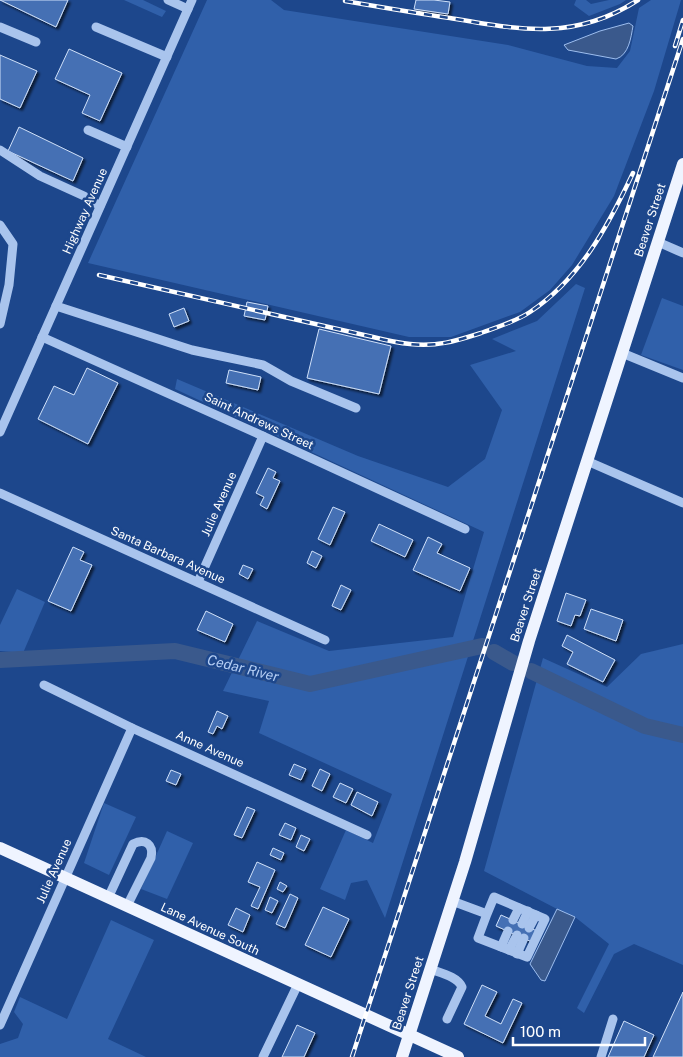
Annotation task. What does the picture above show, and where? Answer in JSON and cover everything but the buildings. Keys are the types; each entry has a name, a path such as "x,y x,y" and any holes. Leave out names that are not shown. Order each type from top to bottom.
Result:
{"main road":[{"name":"Beaver Street","path":"402,1057 452,901 529,640 683,164"},
{"name":"Lane Avenue South","path":"0,848 458,1057"}],"street":[{"path":"168,0 188,10"},
{"name":"Highway Avenue","path":"0,432 192,0"},
{"path":"0,26 36,42"},
{"path":"96,27 167,57"},
{"path":"88,130 127,147"},
{"path":"0,150 40,176 84,196 100,206"},
{"path":"0,225 12,244 9,285 0,324"},
{"path":"658,242 683,253"},
{"path":"56,306 192,350 263,366 291,381 356,408"},
{"name":"Saint Andrews Street","path":"42,337 465,529"},
{"path":"622,354 683,378"},
{"name":"Julie Avenue","path":"198,582 263,436"},
{"path":"587,461 683,502"},
{"name":"Santa Barbara Avenue","path":"0,493 325,640"},
{"name":"Anne Avenue","path":"44,685 132,728 367,835"},
{"name":"Julie Avenue","path":"0,1025 2,1014 132,728"},
{"path":"108,898 132,844 138,841 144,842 150,845 152,851 151,858 127,906"},
{"path":"494,897 528,911 545,919 526,958 478,938 494,897"},
{"path":"452,901 487,914"},
{"path":"528,911 522,924 528,911"},
{"path":"509,950 516,935 509,950"},
{"path":"430,969 455,979 460,982 462,987 447,1018"},
{"path":"263,1057 298,984"},
{"path":"601,1057 613,1019"}],"shaded area":[{"path":"124,0 143,0 166,11 162,17"},
{"path":"207,0 271,0 284,10 508,45 587,66 617,68 630,51 639,8 651,0 681,0 654,91 614,196 572,265 550,290 520,312 451,337 409,337 88,263"},
{"path":"576,0 586,0 591,4 609,0 626,0 589,16 574,5"},
{"path":"629,23 633,26 629,45 624,54 616,59 568,50 564,45 600,31"},
{"path":"576,284 585,288 385,918 367,880 351,883 345,900 320,889 346,830 373,843 392,794 259,733 269,701 223,691 257,621 329,651 453,637 484,532 175,389 177,379 358,456 448,487 485,459 502,410 470,365 516,351 492,339 537,321"},
{"path":"662,298 683,306 683,370 641,355"},
{"path":"17,589 45,602 23,653 0,651 0,625"},
{"path":"683,644 683,965 634,944 614,954 584,1013 577,1008 609,944 575,917 484,871 543,658 607,687 641,654"},
{"path":"104,803 136,817 109,875 84,863"},
{"path":"167,831 193,843 167,899 141,889"},
{"path":"557,909 575,917 545,981 541,980 530,964"},
{"path":"111,920 154,940 108,1039 146,1057 0,1057 0,1044 18,1038 23,1024 14,1012 20,997 67,1019"}],"waterway":[{"name":"Cedar River","path":"0,660 175,651 310,684 482,646"},
{"name":"Cedar River","path":"494,652 513,663"},
{"name":"Cedar River","path":"531,671 645,726 683,735"}],"railway":[{"path":"345,1 500,26 547,29 592,22 615,13 638,0"},
{"path":"675,46 683,20"},
{"path":"352,1057 683,39"},
{"path":"99,275 405,344 429,345 446,343 481,333 524,316 548,299 564,284 591,250 603,232 633,173"}]}
